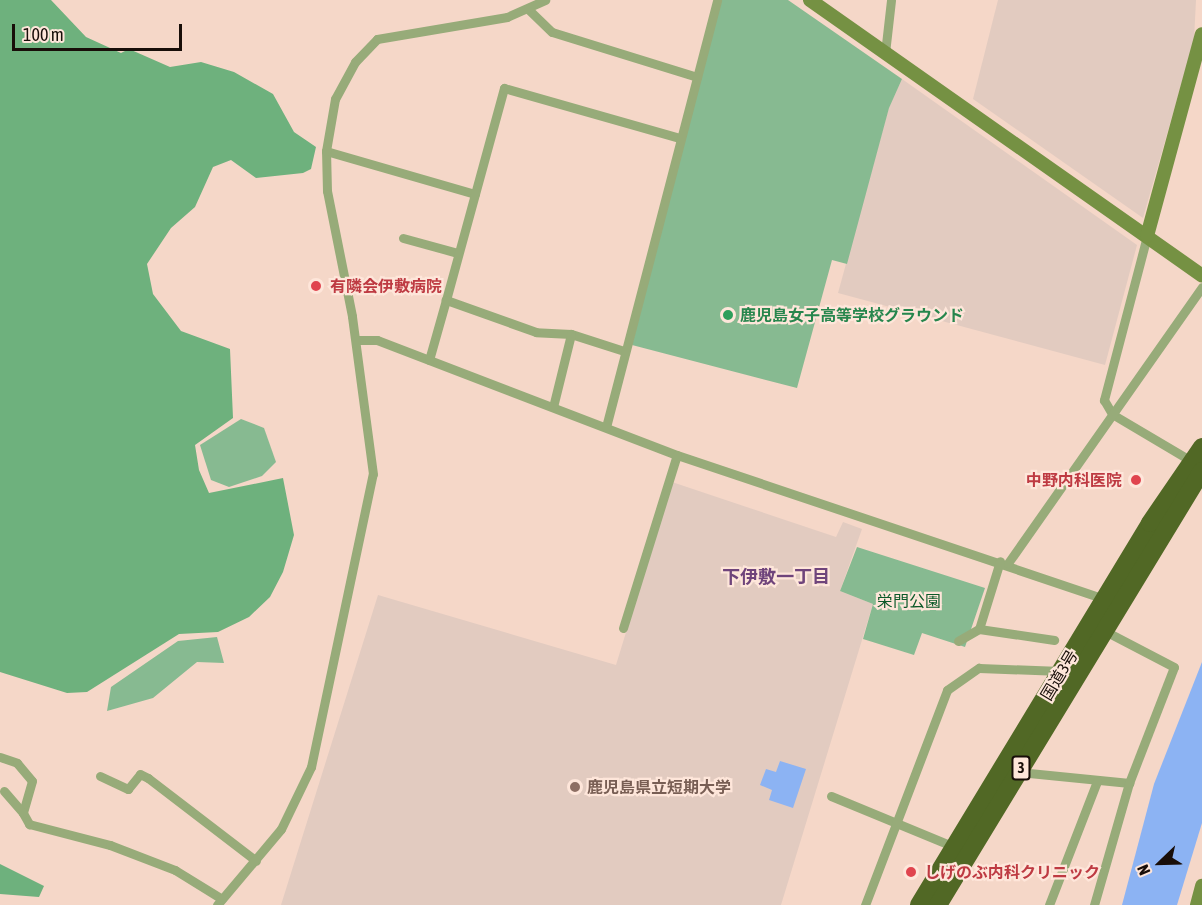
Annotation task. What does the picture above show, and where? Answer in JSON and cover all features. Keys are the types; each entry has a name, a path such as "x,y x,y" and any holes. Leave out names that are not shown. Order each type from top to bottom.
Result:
{"highway":[{"name":"国道3号","path":"938,905 1019,772 1111,602 1199,460"},
{"name":"国道3号","path":"920,905 1061,671 1097,627"}],"street":[{"path":"4,791 23,813 29,824 110,845 175,870 220,902 256,861 286,821 311,767 373,474 356,340 327,191 326,151 335,99 355,62 377,39 507,17 545,0"},
{"path":"606,427 717,0"},
{"path":"810,0 1202,275"},
{"path":"885,53 891,0"},
{"path":"528,9 552,32 697,77"},
{"path":"1199,460 1112,414 1104,400 1202,34"},
{"path":"429,360 504,88 680,138"},
{"path":"326,151 475,194"},
{"path":"403,238 458,253"},
{"path":"979,629 1004,562 1202,286"},
{"path":"446,300 536,332 571,334 624,351"},
{"path":"553,407 571,334"},
{"path":"356,340 377,340 677,455 1004,562 1111,602"},
{"path":"623,628 677,455"},
{"path":"1094,905 1129,783 1174,667 1097,627"},
{"path":"958,640 979,629 1054,640"},
{"path":"865,905 947,690 961,676 979,668 1061,671"},
{"path":"0,758 16,763 32,781 23,813"},
{"path":"1019,772 1129,783"},
{"path":"100,776 128,789 140,774 148,778 256,861"},
{"path":"1049,905 1097,781"},
{"path":"831,796 955,847"},
{"path":"1197,905 1202,886"}],"shaded area":[{"path":"998,0 1196,0 1194,40 1143,218 973,99"},
{"path":"902,79 1137,245 1105,365 838,293 889,107"},
{"path":"672,482 836,537 843,522 862,529 840,591 873,604 781,905 281,905 378,595 616,665"}],"green space":[{"path":"0,0 51,0 86,37 121,53 129,49 170,67 201,62 234,72 273,94 294,132 316,147 311,169 303,173 256,178 231,160 213,167 195,207 171,228 147,264 153,294 181,331 230,349 233,418 195,445 199,470 209,493 283,478 294,535 283,572 270,597 249,617 218,632 179,634 87,692 67,693 0,672"},
{"path":"721,0 788,0 902,79 889,108 847,264 832,260 797,388 632,345"},
{"path":"241,419 264,428 276,462 262,476 229,487 211,480 200,445"},
{"name":"栄門公園","path":"857,547 985,588 965,647 922,633 914,655 863,639 873,604 840,591"},
{"path":"217,637 224,663 197,662 153,698 107,711 111,687 178,641"},
{"path":"0,864 44,886 39,897 0,894"}],"water":[{"path":"1202,662 1202,823 1177,905 1122,905 1154,784"},
{"path":"780,761 806,769 793,808 769,800 772,790 760,785 766,769 776,772"}],"place":[{"name":"有隣会伊敷病院","path":"316,286"},
{"name":"鹿児島女子高等学校グラウンド","path":"728,315"},
{"name":"中野内科医院","path":"1136,480"},
{"name":"鹿児島県立短期大学","path":"575,787"},
{"name":"しげのぶ内科クリニック","path":"911,872"}],"district":[{"name":"下伊敷一丁目","path":"776,577"}]}
